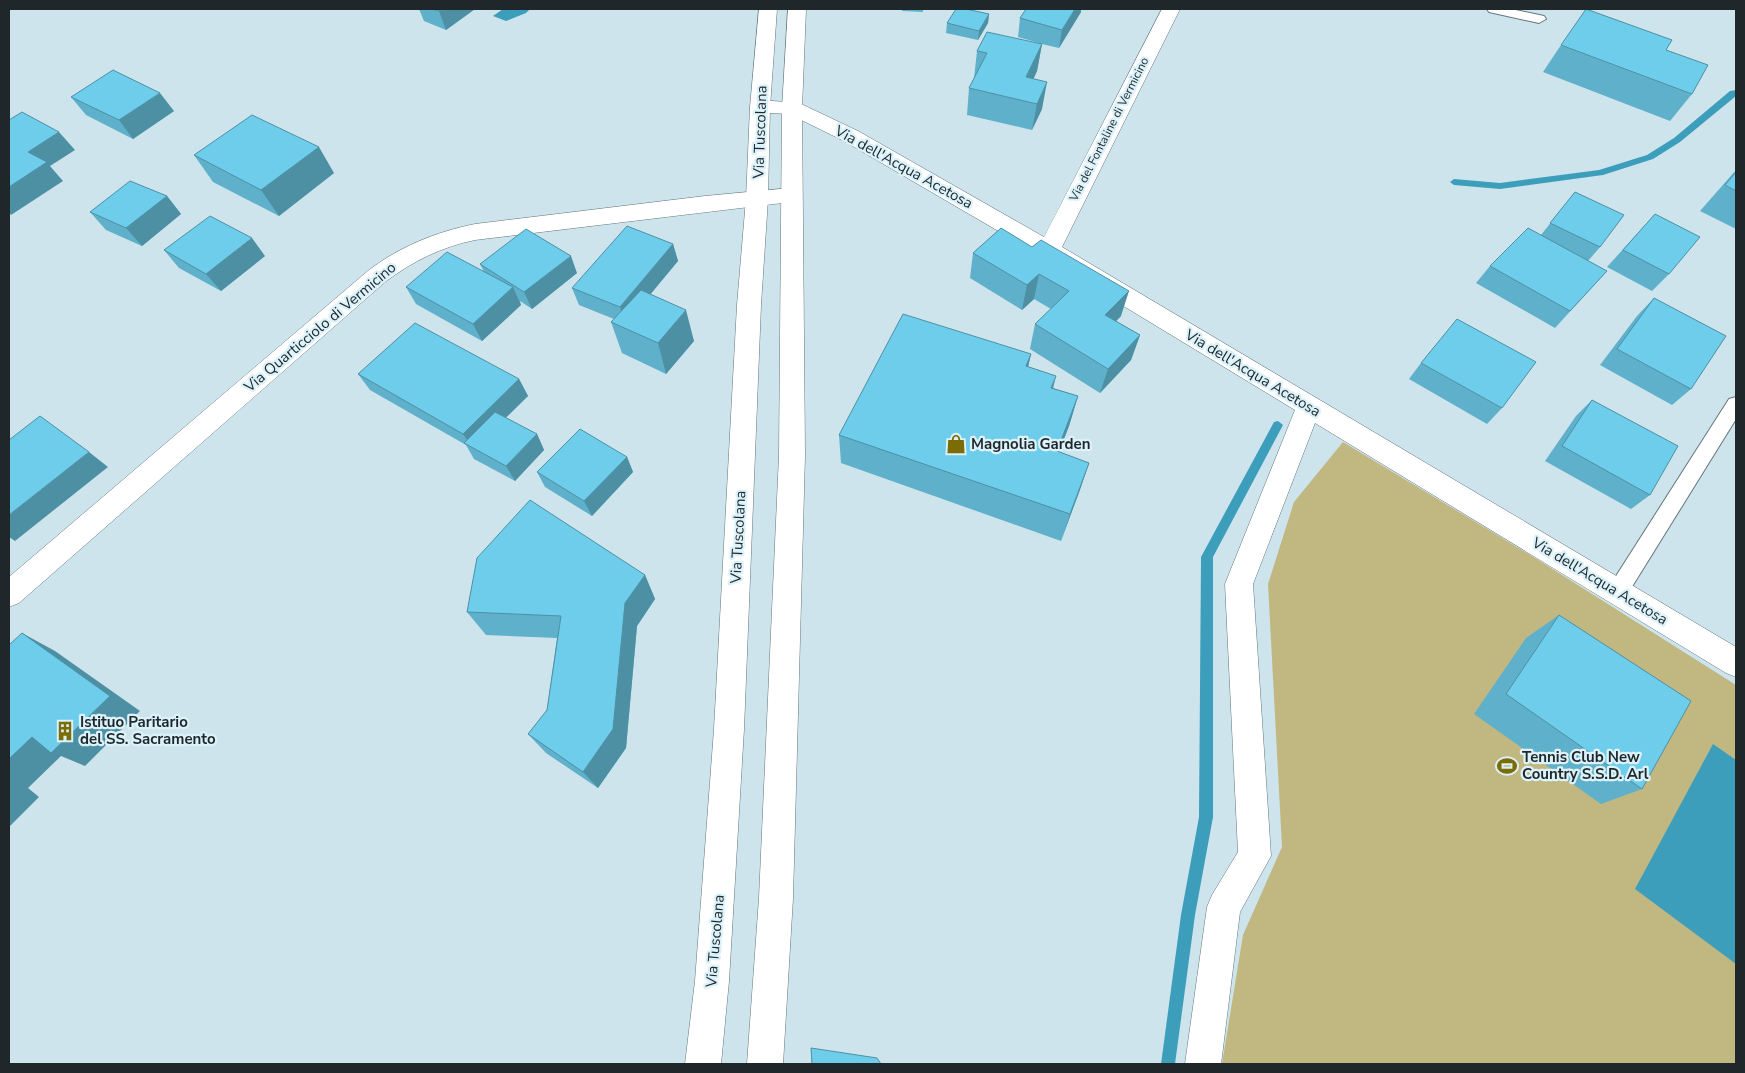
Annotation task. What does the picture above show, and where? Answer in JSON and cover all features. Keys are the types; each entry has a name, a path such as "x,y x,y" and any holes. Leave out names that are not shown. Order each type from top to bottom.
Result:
{"street":[{"name":"Via Tuscolana","path":"703,1064 712,981 723,838 749,305 758,199 760,107 768,9"},
{"name":"Via Tuscolana","path":"766,1064 776,898 792,455 791,196 792,108 797,9"},
{"name":"Via del Fontaline di Vermicino","path":"1049,250 1171,9"},
{"name":"Via dell'Acqua Acetosa","path":"760,107 792,108 851,136 1049,250 1736,662"},
{"name":"Via Quarticciolo di Vermicino","path":"9,594 378,276 405,255 446,239 475,232 791,196"},
{"path":"1203,1064 1224,907 1255,856 1239,584 1309,407"}],"lane":[{"path":"1494,9 1539,19"},
{"path":"1618,591 1736,404"}],"shaded area":[{"name":"Tennis Club New Country S.S.D. Arl","path":"1343,442 1532,556 1736,685 1736,1064 1222,1064 1243,935 1282,847 1268,584 1294,502"}],"water":[{"path":"503,9 530,9 526,13 506,21 493,16"},
{"path":"1713,744 1736,760 1736,964 1635,889"}],"building":[{"path":"956,9 989,14 979,31 947,23"},
{"path":"1026,9 1075,9 1062,30 1020,18"},
{"path":"1586,9 1672,40 1666,50 1708,65 1692,94 1561,45"},
{"path":"987,32 1042,44 1026,77 1047,82 1037,104 969,88 987,53 977,51"},
{"path":"113,70 160,93 119,120 71,97"},
{"path":"22,112 59,132 28,152 47,162 9,187 9,120"},
{"path":"252,115 319,147 261,190 194,155"},
{"path":"1736,172 1736,191 1725,185"},
{"path":"130,181 167,196 126,228 90,212"},
{"path":"1575,192 1624,215 1600,247 1550,223"},
{"path":"1655,214 1700,237 1669,274 1623,250"},
{"path":"210,216 252,238 206,274 164,250"},
{"path":"627,226 673,244 620,307 572,288"},
{"path":"1001,228 1032,247 1041,240 1129,291 1105,315 1140,335 1108,369 1035,324 1069,291 1039,274 1027,285 973,253"},
{"path":"1528,228 1607,271 1570,311 1490,266"},
{"path":"526,229 571,256 524,292 480,264"},
{"path":"447,252 513,287 473,324 406,287"},
{"path":"641,290 686,310 658,343 611,322"},
{"path":"1654,298 1726,336 1691,389 1617,349"},
{"name":"Magnolia Garden","path":"903,314 1031,354 1026,366 1056,376 1051,388 1078,396 1057,451 1089,463 1070,514 839,435"},
{"path":"1457,319 1536,362 1502,408 1421,363"},
{"path":"415,323 519,379 463,434 358,374"},
{"path":"1592,400 1678,446 1650,495 1562,446"},
{"path":"495,412 537,434 506,466 464,443"},
{"path":"40,416 89,452 9,515 9,440"},
{"path":"580,429 627,457 584,501 537,472"},
{"path":"530,500 645,575 625,603 613,729 583,772 528,734 547,710 561,616 467,612 477,558"},
{"path":"1559,615 1691,701 1642,789 1506,694"},
{"path":"22,633 110,696 51,753 32,737 9,759 9,645"},
{"path":"811,1048 877,1058 881,1064 812,1064"}],"waterway":[{"path":"1454,182 1500,186 1600,173 1650,157 1677,140 1733,93 1736,93"},
{"path":"1168,1064 1188,915 1206,817 1207,557 1278,425"}],"place":[{"name":"Magnolia Garden","path":"956,444"},
{"name":"Istituo Paritario del SS. Sacramento","path":"65,731"},
{"name":"Tennis Club New Country S.S.D. Arl","path":"1507,766"}]}
